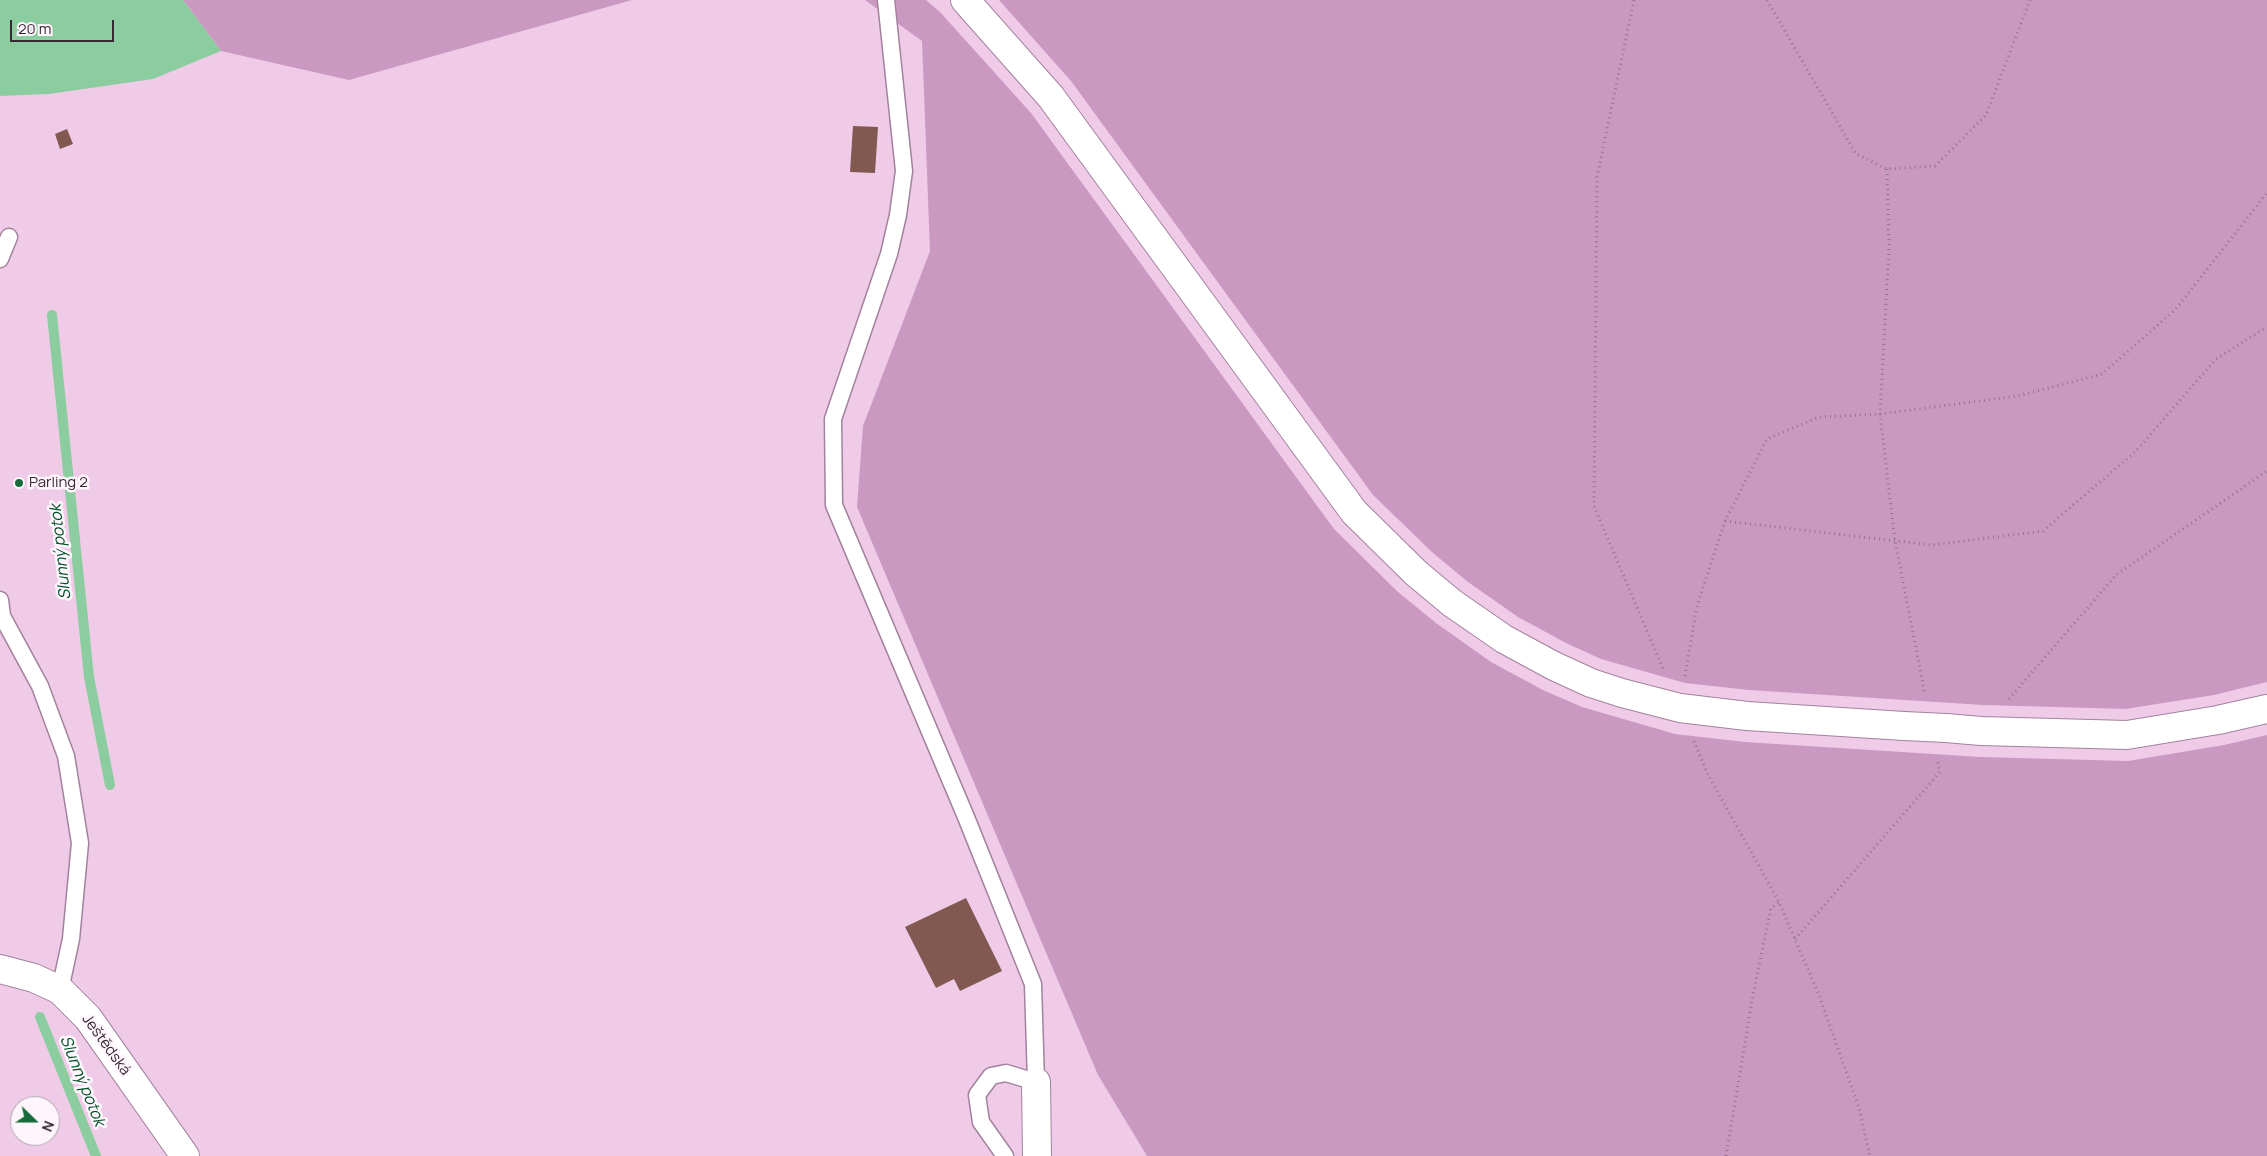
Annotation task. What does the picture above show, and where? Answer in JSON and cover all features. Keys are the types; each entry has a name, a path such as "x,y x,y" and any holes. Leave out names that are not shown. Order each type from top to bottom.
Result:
{"street":[{"path":"964,0 1051,97 1361,519 1416,572 1452,603 1504,639 1554,666 1591,683 1680,708 1747,716 1904,726 1941,740 1981,732 2127,735 2267,709"},
{"name":"Ještědská","path":"0,969 34,978 60,990 88,1018 185,1156"},
{"path":"1036,1082 1037,1156"}],"lane":[{"path":"886,0 904,171 898,214 889,254 833,419 834,504 966,817 1033,984 1036,1082 1006,1072 991,1076 977,1095 981,1122 1006,1156"},
{"path":"0,259 9,237"},
{"path":"0,600 2,616 40,686 66,756 80,842 71,940 60,990"}],"path":[{"path":"1634,0 1597,177 1594,506 1707,773 1779,902 1819,995 1855,1098 1870,1156"},
{"path":"1767,0 1856,154 1887,169 1935,166 1986,115 2030,0"},
{"path":"1887,169 1889,247 1880,414 1895,540 1925,694"},
{"path":"1680,708 1698,606 1725,521 1767,439 1818,417 1880,414 2018,396 2102,374 2175,310 2267,193"},
{"path":"1725,521 1931,545 2043,531 2136,451 2216,359 2267,327"},
{"path":"1981,732 2116,575 2267,471"},
{"path":"1795,939 1940,772 1941,740"},
{"path":"1726,1156 1753,995 1771,908 1779,902"}],"shaded area":[{"path":"0,0 183,0 221,51 153,79 49,94 0,96"},
{"path":"183,0 632,0 349,80 221,51"},
{"path":"865,0 926,0 940,12 1031,113 1334,529 1398,592 1436,623 1491,662 1543,690 1582,707 1675,734 1745,742 1980,757 2128,761 2224,745 2267,735 2267,1156 1147,1156 1098,1075 857,507 863,426 930,251 922,41"},
{"path":"999,0 2267,0 2267,682 2214,695 2125,709 1983,705 1749,690 1685,683 1601,659 1566,643 1518,617 1468,582 1433,553 1373,495 1071,81"}],"building":[{"path":"853,126 878,127 875,173 850,172"},
{"path":"67,129 73,144 60,149 55,134"},
{"path":"966,898 1002,971 960,991 954,979 936,988 905,927"}],"waterway":[{"name":"Slunný potok","path":"52,315 89,677 110,785"},
{"name":"Slunný potok","path":"40,1017 96,1156"}],"place":[{"name":"Parling 2","path":"19,483"}]}
